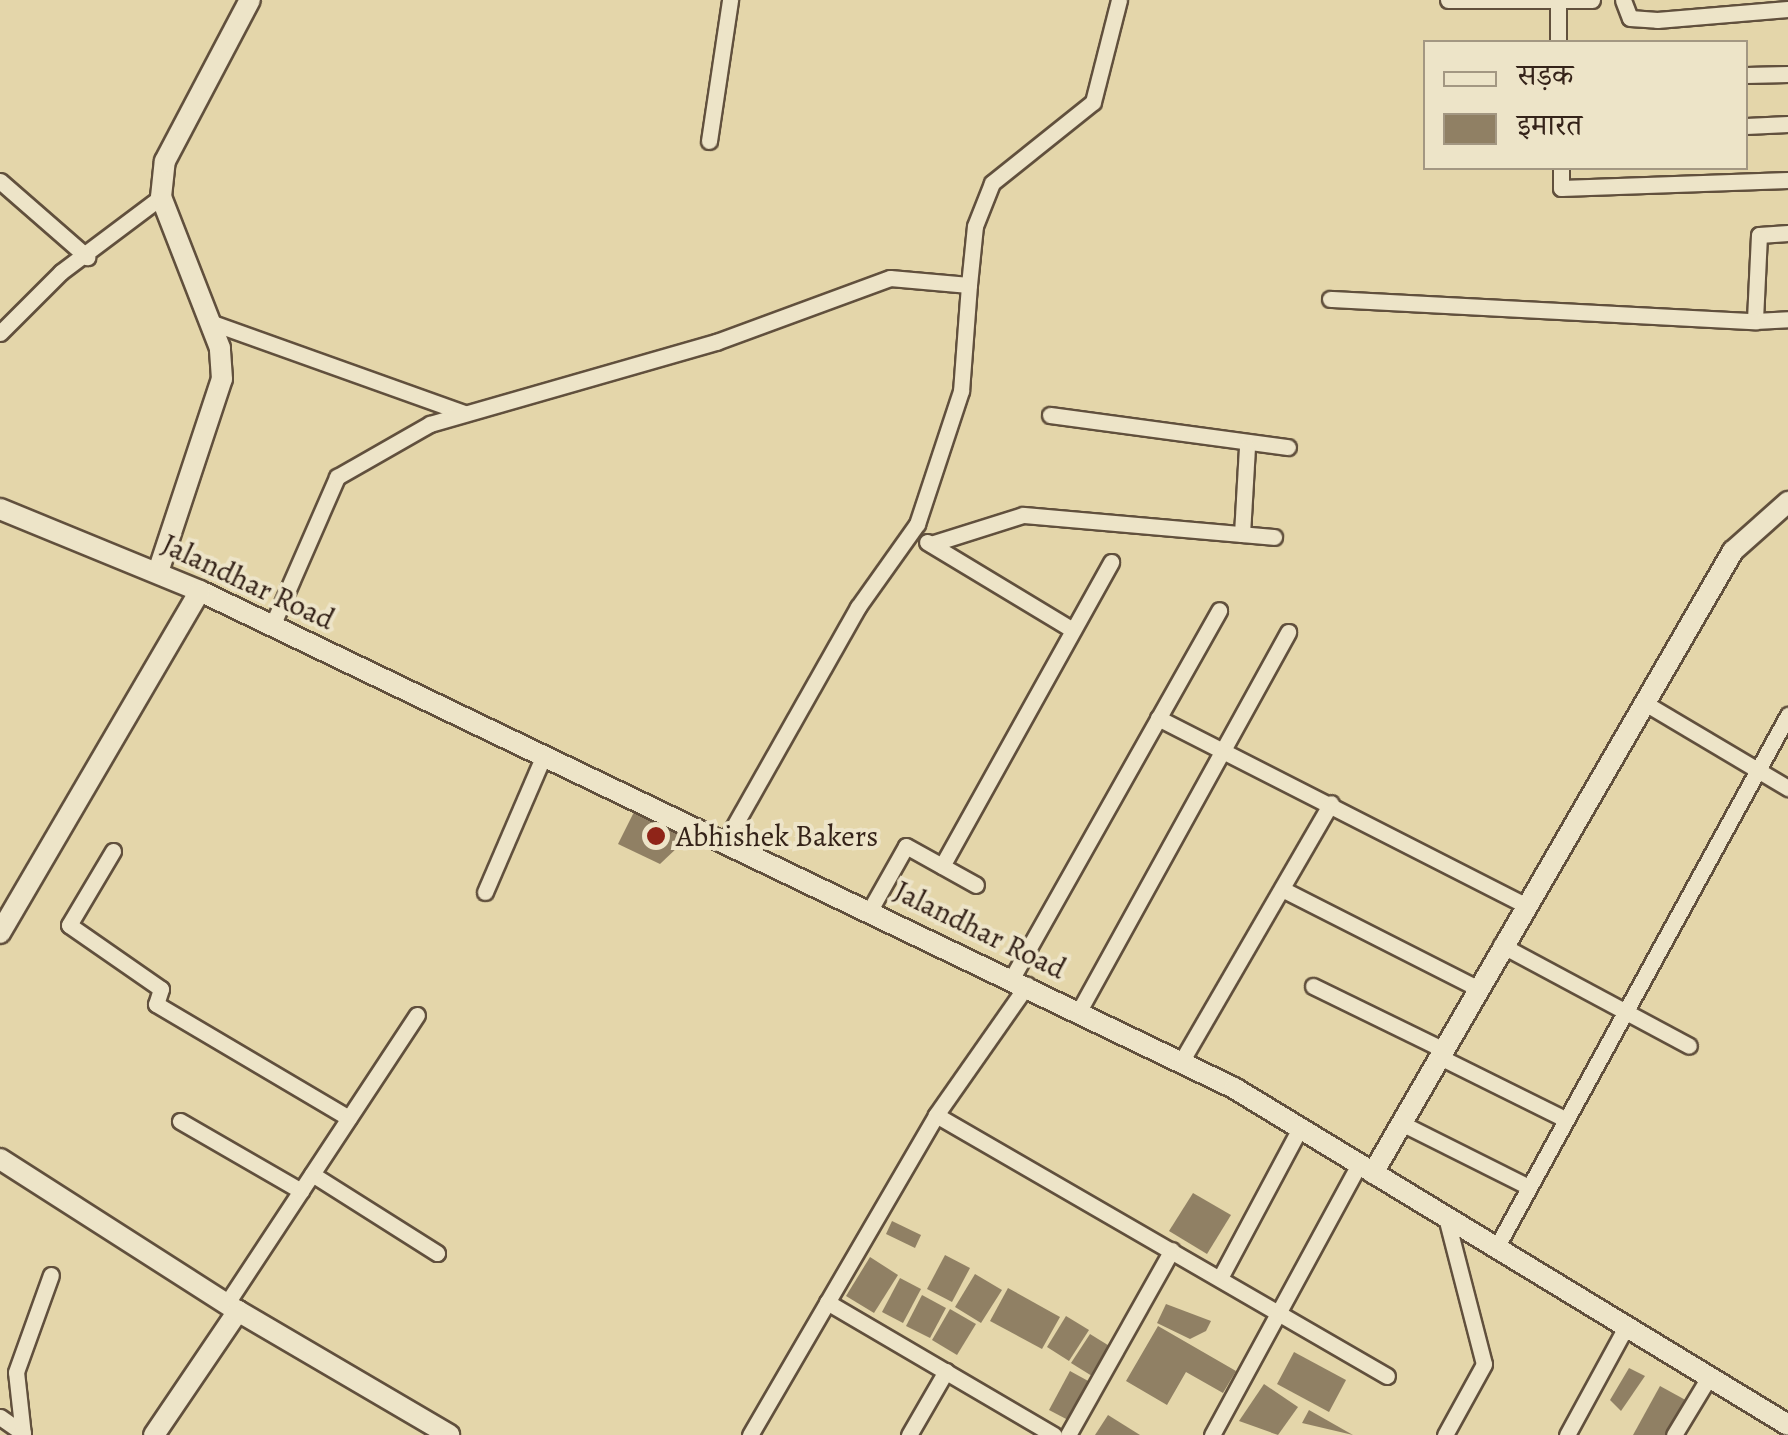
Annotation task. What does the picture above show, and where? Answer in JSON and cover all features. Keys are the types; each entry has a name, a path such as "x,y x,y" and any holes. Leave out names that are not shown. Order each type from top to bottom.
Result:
{"main road":[{"path":"158,572 216,411 220,348 161,197 166,162 250,0"},
{"path":"1366,1169 1401,1123 1523,904 1733,551 1788,502"},
{"name":"Jalandhar Road","path":"0,509 200,591 1182,1062 1300,1128 1788,1425"},
{"path":"0,933 200,591"},
{"path":"0,1159 232,1307 449,1435"},
{"path":"154,1435 232,1307"}],"street":[{"path":"709,141 730,0"},
{"path":"725,842 858,607 911,532 961,391 975,226 992,182 1093,102 1119,0"},
{"path":"1448,0 1592,0"},
{"path":"1558,0 1558,40"},
{"path":"1623,0 1630,18 1657,20 1788,10"},
{"path":"1748,75 1788,74"},
{"path":"1748,126 1788,124"},
{"path":"1560,170 1561,188 1788,180"},
{"path":"0,181 87,258"},
{"path":"0,333 161,197"},
{"path":"1756,321 1758,236 1788,233"},
{"path":"272,626 337,477 464,413 716,342 890,278 969,286"},
{"path":"1330,298 1756,321 1788,319"},
{"path":"210,322 464,413"},
{"path":"1050,415 1247,447 1288,447"},
{"path":"1242,534 1247,447"},
{"path":"930,544 1023,515 1274,537"},
{"path":"911,532 1073,630"},
{"path":"942,866 1111,562"},
{"path":"750,1435 936,1115 1019,982 1219,610"},
{"path":"1079,1011 1288,632"},
{"path":"1643,702 1788,788"},
{"path":"1496,1248 1752,768 1788,715"},
{"path":"1158,718 1332,803 1523,904"},
{"path":"484,892 544,755"},
{"path":"1182,1062 1332,803"},
{"path":"870,910 906,846 976,885"},
{"path":"113,852 70,925 162,989 156,1004 349,1118"},
{"path":"1282,889 1477,988"},
{"path":"1501,945 1689,1046"},
{"path":"1314,986 1566,1118"},
{"path":"232,1307 301,1191 417,1015"},
{"path":"936,1115 1388,1376"},
{"path":"180,1120 301,1191"},
{"path":"1401,1123 1529,1187"},
{"path":"1220,1278 1300,1128"},
{"path":"1212,1435 1279,1313 1366,1169"},
{"path":"312,1174 437,1253"},
{"path":"1445,1435 1484,1364 1446,1217"},
{"path":"1068,1435 1172,1250"},
{"path":"23,1434 16,1372 51,1275"},
{"path":"827,1302 1054,1435"},
{"path":"1568,1435 1626,1327"},
{"path":"910,1435 946,1371"},
{"path":"1674,1435 1709,1377"},
{"path":"0,1418 23,1434"}],"building":[{"name":"Abhishek Bakers","path":"636,808 698,828 660,864 618,844"},
{"path":"1193,1193 1231,1215 1207,1254 1169,1231"},
{"path":"892,1221 921,1235 915,1248 886,1234"},
{"path":"945,1255 970,1268 952,1302 927,1289"},
{"path":"870,1257 898,1275 874,1313 846,1296"},
{"path":"975,1274 1002,1290 981,1323 955,1307"},
{"path":"900,1278 921,1289 903,1323 882,1312"},
{"path":"1008,1288 1060,1317 1042,1349 990,1321"},
{"path":"922,1295 946,1308 930,1338 906,1326"},
{"path":"1166,1304 1211,1321 1206,1331 1190,1339 1157,1323"},
{"path":"950,1309 976,1324 957,1355 932,1340"},
{"path":"1066,1316 1089,1330 1069,1361 1047,1347"},
{"path":"1158,1326 1236,1371 1223,1393 1186,1372 1167,1405 1126,1381"},
{"path":"1090,1334 1111,1347 1092,1376 1071,1363"},
{"path":"1294,1352 1346,1380 1329,1412 1277,1384"},
{"path":"1629,1368 1645,1376 1621,1411 1610,1400"},
{"path":"1070,1371 1090,1382 1070,1421 1049,1410"},
{"path":"1264,1384 1298,1407 1278,1435 1239,1421"},
{"path":"1660,1386 1691,1403 1673,1435 1633,1435"},
{"path":"1309,1410 1353,1435 1302,1423"},
{"path":"1108,1415 1140,1435 1095,1435"}],"place":[{"name":"Abhishek Bakers","path":"656,836"}]}
